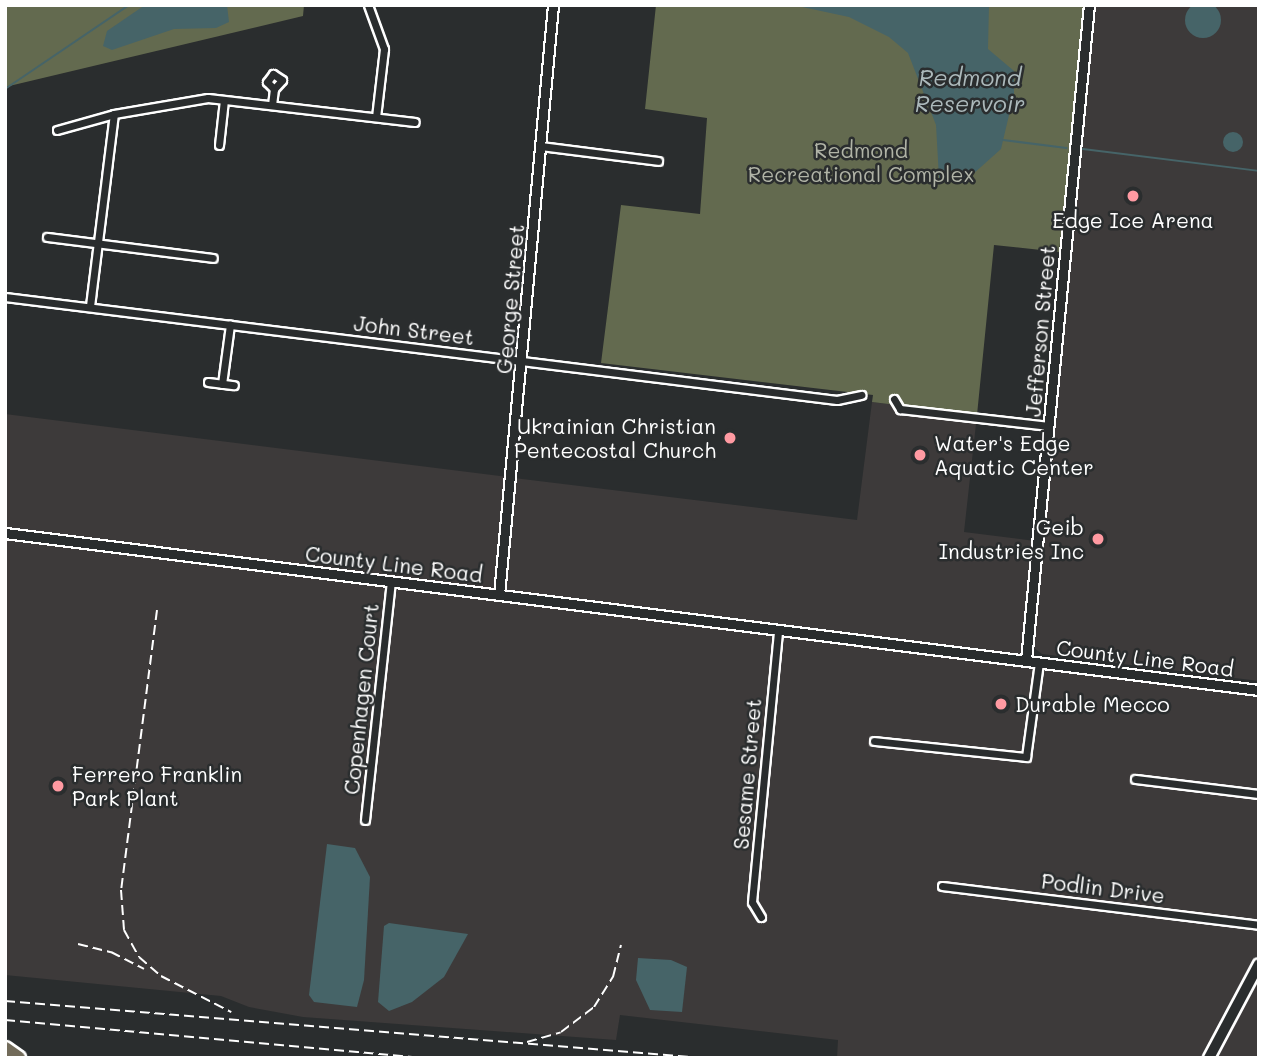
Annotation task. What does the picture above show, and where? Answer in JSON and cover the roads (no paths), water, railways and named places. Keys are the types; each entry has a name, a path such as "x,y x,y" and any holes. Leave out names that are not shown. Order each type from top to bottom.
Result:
{"highway":[{"path":"5,1049 18,1058"}],"main road":[{"path":"1209,1058 1259,964"}],"street":[{"path":"368,5 384,49 376,117"},
{"name":"George Street","path":"499,595 554,5"},
{"name":"Jefferson Street","path":"1026,660 1089,5"},
{"path":"272,105 274,89"},
{"path":"57,130 114,114 208,98 415,122"},
{"path":"219,145 224,100"},
{"path":"90,306 114,114"},
{"path":"540,146 658,161"},
{"path":"47,237 213,258"},
{"name":"John Street","path":"5,297 837,400 860,395"},
{"path":"222,384 230,325"},
{"path":"208,382 234,385"},
{"path":"894,399 900,409 1049,426"},
{"name":"County Line Road","path":"5,533 1259,690"},
{"name":"Copenhagen Court","path":"365,820 391,582"},
{"name":"Sesame Street","path":"761,918 752,902 778,631"},
{"path":"874,741 1026,757 1039,662"},
{"path":"1135,779 1259,794"},
{"name":"Podlin Drive","path":"942,886 1259,925"}],"water":[{"path":"1203,2 1215,8 1221,20 1215,32 1203,38 1191,32 1185,20 1191,8"},
{"path":"145,5 227,5 229,22 216,28 174,29 112,50 103,46 107,31"},
{"name":"Redmond Reservoir","path":"793,5 989,5 988,49 1014,71 1014,94 1001,149 963,183 939,178 936,125 908,53 889,37 849,17"},
{"path":"1233,132 1240,135 1243,142 1240,149 1233,152 1226,149 1223,142 1226,135"},
{"path":"327,844 355,848 370,877 364,980 357,1007 314,1002 309,995"},
{"path":"389,923 468,934 444,977 412,1002 389,1011 378,1002 384,926"},
{"path":"638,958 671,960 687,967 682,1012 650,1010 636,980"}],"waterway":[{"path":"5,89 129,5"},
{"path":"1003,140 1067,148"},
{"path":"1083,149 1259,171"}],"railway":[{"path":"157,610 121,890 124,930 139,957 161,976 231,1012"},
{"path":"78,944 111,952 144,969"},
{"path":"527,1042 561,1032 594,1007 613,977 621,945"},
{"path":"5,1001 703,1058"},
{"path":"5,1020 423,1058"}],"place":[{"name":"Edge Ice Arena","path":"1133,196"},
{"name":"Ukrainian Christian Pentecostal Church","path":"730,438"},
{"name":"Water's Edge Aquatic Center","path":"920,455"},
{"name":"Geib Industries Inc","path":"1098,539"},
{"name":"Durable Mecco","path":"1001,704"},
{"name":"Ferrero Franklin Park Plant","path":"58,786"}],"park label":[{"name":"Redmond Recreational Complex","path":"861,162"}]}
